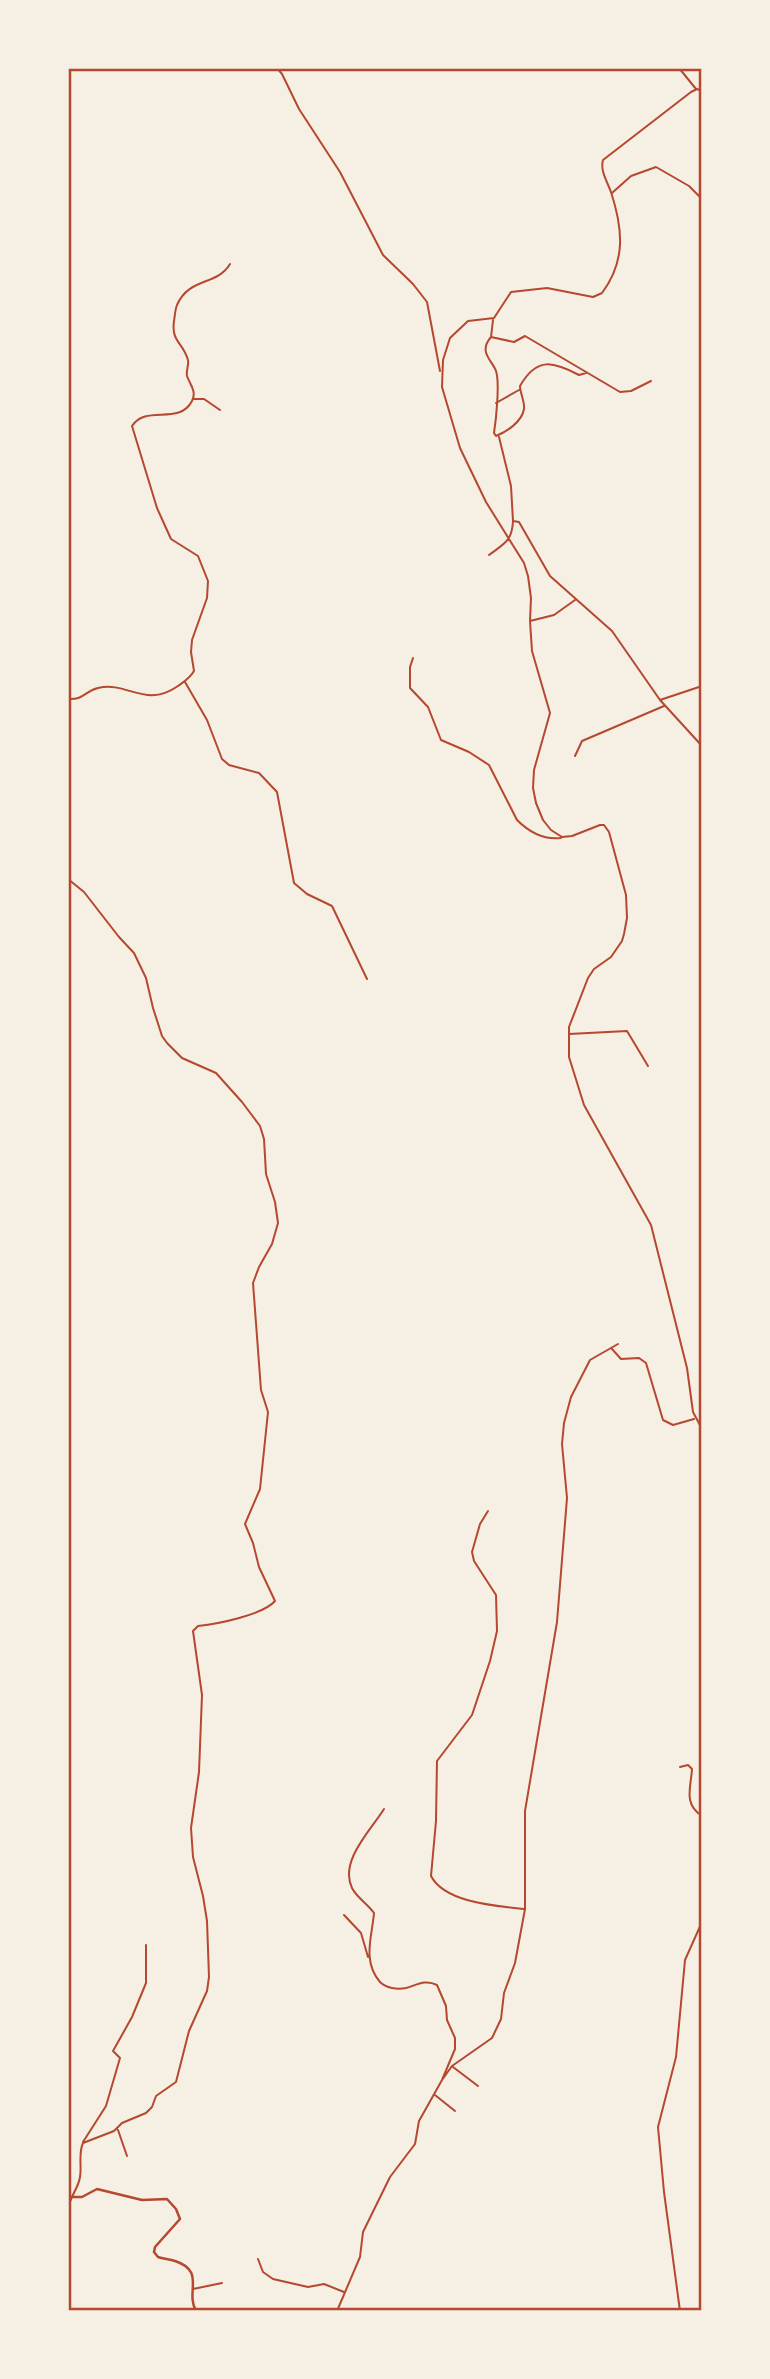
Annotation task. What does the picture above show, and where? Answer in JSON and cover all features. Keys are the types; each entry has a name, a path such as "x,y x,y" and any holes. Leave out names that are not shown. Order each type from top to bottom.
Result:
{"street":[{"path":"277,68 299,109 346,183 383,255 427,302 443,394 456,438 486,502 524,564 528,576 534,661 550,713 534,770 533,788 543,820 551,830 562,837"},
{"path":"679,68 697,89 702,91"},
{"path":"499,436 494,434 496,371 486,354 494,318 514,290 550,288 593,297 602,293 617,267 621,253 611,194 602,169 605,157 697,89"},
{"path":"611,194 631,176 656,167 689,186 702,199"},
{"path":"68,699 80,699 101,687 163,695 185,681 194,671 192,640 207,598 208,582 198,556 171,539 158,509 132,426 144,416 180,412 193,399 194,392 187,375 187,359 173,332 177,304 190,287 218,276 229,264"},
{"path":"441,372 447,344 458,329 468,321 494,318"},
{"path":"491,337 514,342 525,336 620,392 631,391 651,381"},
{"path":"499,436 513,426 523,412 520,390 525,377 530,373 550,363 557,363 579,375 586,373"},
{"path":"496,404 520,390"},
{"path":"193,399 204,399 220,410"},
{"path":"489,555 509,540 512,534 511,486 499,436"},
{"path":"513,521 519,522 550,576 620,640 634,665 660,700 702,746"},
{"path":"530,621 554,615 576,600"},
{"path":"413,658 410,688 428,707 441,740 469,752 489,765 517,820 524,827 549,839 572,836 600,825 606,827 627,903 622,941 611,957 594,969 588,978 568,1034 570,1063 584,1105 651,1225 687,1367 695,1419 702,1429"},
{"path":"185,681 207,720 222,759 229,765 259,773 274,786 294,883 307,894 332,906 367,979"},
{"path":"660,700 702,686"},
{"path":"575,756 582,741 665,705"},
{"path":"68,879 84,892 134,953 150,988 153,1009 162,1036 174,1052 190,1064 216,1073 260,1126 264,1139 266,1174 278,1215 272,1244 253,1283 261,1390 268,1412 260,1489 245,1524 259,1567 275,1601 260,1612 236,1617 222,1624 198,1626 194,1631 202,1695 199,1772 191,1828 193,1857 207,1921 207,1990 188,2032 176,2082 156,2096 147,2112 122,2123 117,2129 83,2143"},
{"path":"568,1034 627,1031 648,1066"},
{"path":"442,2080 452,2066 489,2040 499,2025 505,1989 515,1964 525,1909 524,1818 554,1644 567,1507 563,1429 571,1397 590,1360 618,1344"},
{"path":"610,1349 621,1359 639,1358 646,1363 663,1420 673,1425 695,1419"},
{"path":"488,1511 480,1524 472,1552 474,1561 496,1595 496,1632 490,1661 472,1715 437,1761 436,1821 431,1876 444,1892 484,1904 525,1909"},
{"path":"680,1767 688,1765 692,1769 689,1799 695,1811 702,1815"},
{"path":"369,1962 374,1913 352,1888 351,1872 357,1846 384,1809"},
{"path":"337,2311 360,2257 363,2232 390,2177 415,2144 419,2121 442,2080 455,2049 437,1985 426,1982 402,1989 386,1987 375,1975 361,1933 344,1915"},
{"path":"680,2311 658,2127 676,2057 685,1960 702,1922"},
{"path":"68,2210 69,2197 80,2176 80,2152 83,2143 108,2102 120,2058 113,2051 133,2016 146,1983 146,1945"},
{"path":"452,2066 478,2086"},
{"path":"434,2095 455,2111"},
{"path":"117,2129 127,2156"},
{"path":"69,2197 82,2197 97,2189 142,2200 162,2199 171,2202 180,2219 155,2247 154,2252 158,2257 177,2262 190,2270 193,2276 192,2301 196,2311"},
{"path":"258,2259 263,2272 274,2279 308,2287 324,2284 345,2292"},
{"path":"193,2289 222,2283"}]}
